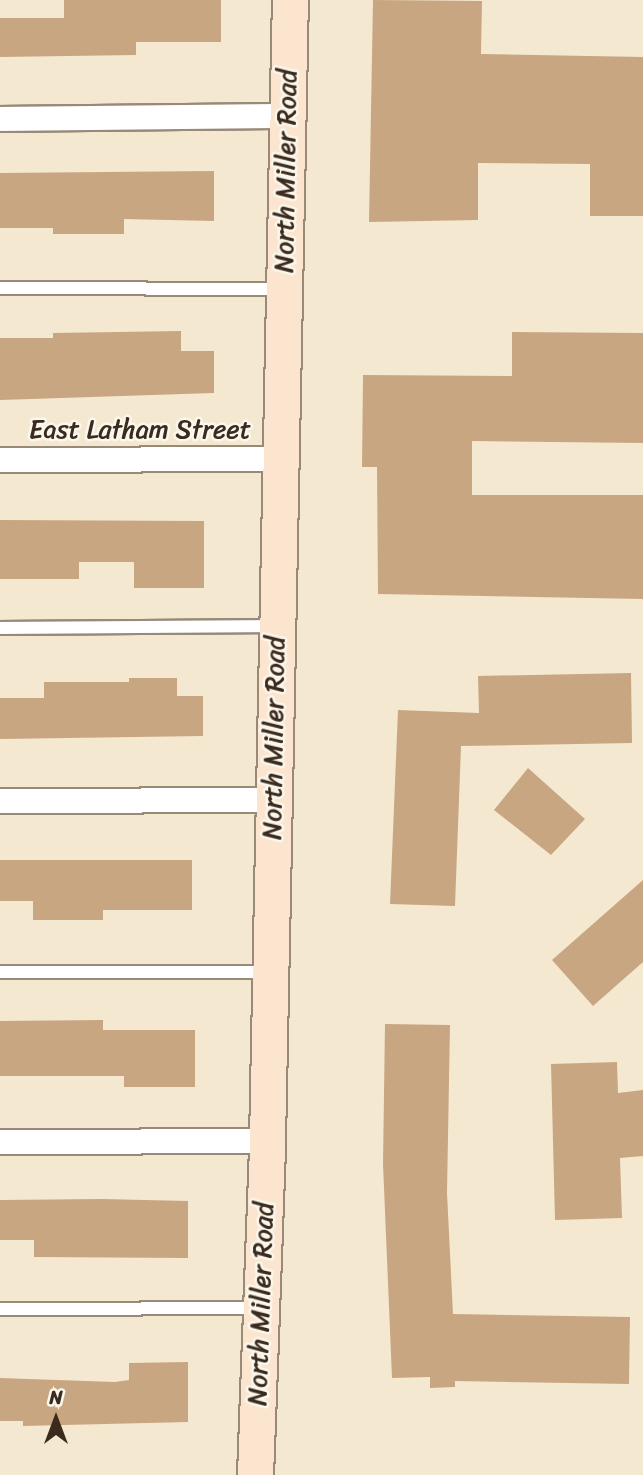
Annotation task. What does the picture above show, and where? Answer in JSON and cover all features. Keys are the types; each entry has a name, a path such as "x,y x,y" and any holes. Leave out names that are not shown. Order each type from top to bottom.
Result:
{"street":[{"name":"North Miller Road","path":"255,1475 267,1141 289,0"},
{"path":"0,119 287,116"},
{"name":"East Latham Street","path":"0,460 281,459"},
{"path":"0,801 273,800"},
{"path":"0,1142 267,1141"}],"lane":[{"path":"0,288 284,289"},
{"path":"0,628 277,626"},
{"path":"0,972 270,972"},
{"path":"0,1309 261,1308"}],"building":[{"path":"64,0 221,0 221,42 136,42 136,55 0,57 0,18 64,18"},
{"path":"373,0 482,1 481,54 643,57 643,216 590,216 590,164 478,163 478,220 369,222"},
{"path":"214,171 214,221 124,219 124,234 53,234 53,228 0,228 0,173"},
{"path":"181,331 181,351 214,351 214,393 0,400 0,338 53,338 53,333"},
{"path":"512,332 643,333 643,443 472,441 472,495 643,495 643,599 378,594 377,467 362,467 363,375 512,376"},
{"path":"0,520 204,521 204,588 134,588 134,562 79,562 79,579 0,579"},
{"path":"631,673 632,743 461,746 455,906 390,904 398,710 479,713 478,676"},
{"path":"129,678 177,678 177,696 203,696 203,736 0,739 0,698 44,698 44,682 129,682"},
{"path":"528,768 585,819 551,855 494,810"},
{"path":"0,860 192,860 192,910 103,910 103,920 33,920 33,901 0,901"},
{"path":"643,880 643,962 593,1006 552,960"},
{"path":"103,1020 103,1030 195,1030 195,1087 124,1087 124,1076 0,1076 0,1021"},
{"path":"385,1024 450,1025 447,1193 453,1314 630,1317 629,1384 455,1381 455,1387 430,1388 430,1377 392,1378 383,1164"},
{"path":"617,1062 618,1093 643,1090 643,1156 620,1158 622,1218 555,1220 551,1064"},
{"path":"0,1200 188,1201 188,1258 34,1257 34,1240 0,1240"},
{"path":"188,1362 188,1422 23,1426 23,1421 0,1421 0,1378 115,1382 129,1380 129,1363"}]}
